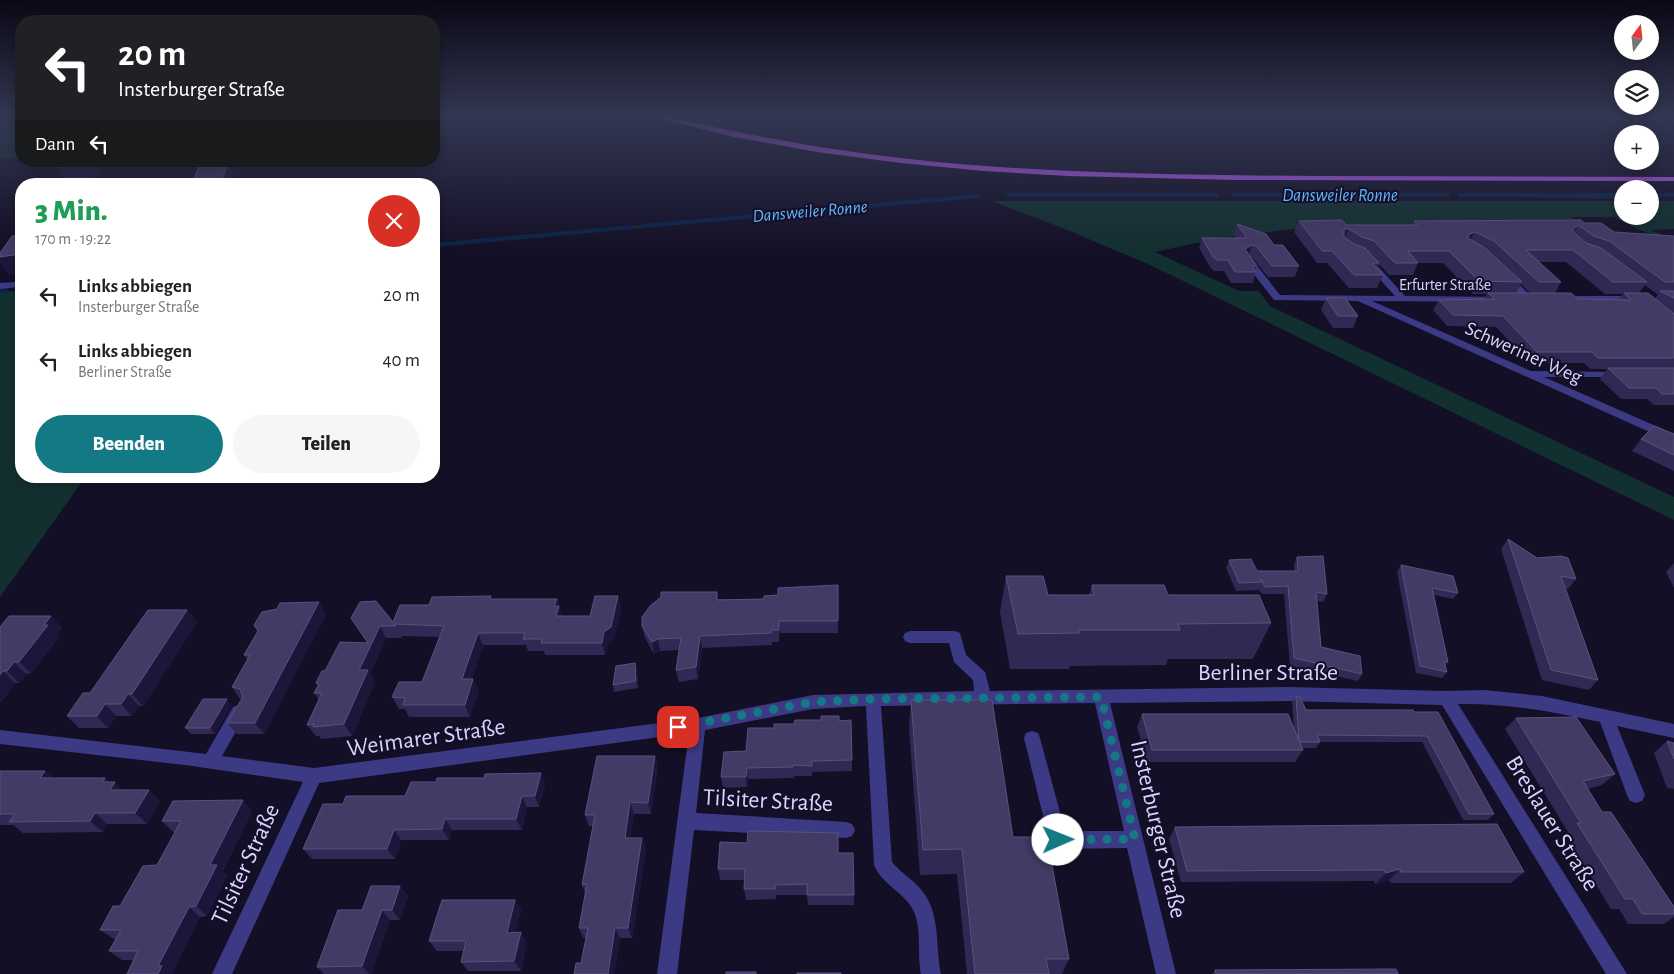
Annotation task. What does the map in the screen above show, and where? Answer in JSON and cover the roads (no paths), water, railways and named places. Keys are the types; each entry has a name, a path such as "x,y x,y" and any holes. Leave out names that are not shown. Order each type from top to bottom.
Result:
{"main road":[{"path":"902,160 1039,173 1210,178 1674,179"}],"street":[{"path":"1364,256 1403,299"},
{"name":"Erfurter Straße","path":"1248,260 1277,298 1539,299 1643,294"},
{"path":"1496,269 1539,299"},
{"path":"0,286 14,284"},
{"name":"Schweriner Weg","path":"1360,299 1674,439"},
{"path":"1528,374 1635,374"},
{"path":"910,638 955,637 959,658 980,676 983,698"},
{"name":"Berliner Straße","path":"865,700 1287,694 1446,698 1484,697 1542,703 1674,731"},
{"name":"Insterburger Straße","path":"1101,697 1166,974"},
{"name":"Breslauer Straße","path":"1446,698 1617,974"},
{"path":"865,700 883,865 888,874 915,896 922,906 926,921 931,974"},
{"name":"Weimarer Straße","path":"0,737 314,776 698,725 813,702 865,700"},
{"path":"210,762 242,707"},
{"path":"1606,717 1636,795"},
{"name":"Tilsiter Straße","path":"667,974 698,725"},
{"path":"1032,738 1058,840 1135,839"},
{"name":"Tilsiter Straße","path":"222,974 314,776"},
{"name":"Tilsiter Straße","path":"687,821 846,830"}],"waterway":[{"name":"Dansweiler Ronne","path":"1009,195 1217,195"},
{"name":"Dansweiler Ronne","path":"1233,195 1448,195"},
{"name":"Dansweiler Ronne","path":"1460,195 1614,195"},
{"name":"Dansweiler Ronne","path":"1659,195 1674,195"},
{"name":"Dansweiler Ronne","path":"643,226 978,196"},
{"name":"Dansweiler Ronne","path":"440,244 633,227"},
{"name":"Dansweiler Ronne","path":"0,290 6,290"}]}
